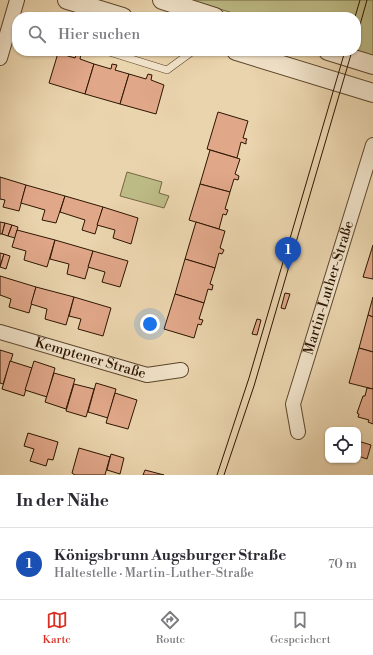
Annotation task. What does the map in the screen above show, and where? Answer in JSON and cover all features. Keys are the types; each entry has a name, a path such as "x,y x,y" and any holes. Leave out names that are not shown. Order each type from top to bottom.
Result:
{"street":[{"path":"15,12 17,0"},
{"path":"67,0 107,12"},
{"path":"162,0 197,12"},
{"path":"0,58 12,28"},
{"path":"252,56 373,93"},
{"path":"344,56 373,65"},
{"name":"Martin-Luther-Straße","path":"298,432 293,404 373,145"},
{"name":"Kemptener Straße","path":"0,332 148,375 181,370"}],"lane":[{"path":"122,56 167,70 186,56"}],"shaded area":[{"path":"190,0 373,0 373,56 361,52 361,12 230,12"},
{"path":"127,172 162,182 159,193 169,196 164,208 120,196"}],"building":[{"path":"57,56 68,56 75,58 76,56 81,56 80,59 94,64 85,94 49,83"},
{"path":"94,64 111,69 112,64 117,65 115,70 129,74 120,104 85,94"},
{"path":"129,74 146,79 148,74 152,75 151,80 164,85 156,114 120,104"},
{"path":"218,112 248,121 243,138 247,139 246,144 241,142 237,158 207,149"},
{"path":"210,150 240,159 235,174 239,176 238,180 234,179 230,192 200,184"},
{"path":"0,177 26,185 19,211 3,207 5,200 0,199"},
{"path":"200,184 230,192 225,209 228,210 226,215 223,214 219,229 189,220"},
{"path":"26,185 65,196 56,223 42,220 45,210 21,203"},
{"path":"65,196 103,207 95,234 82,230 85,220 60,212"},
{"path":"103,207 138,218 131,244 113,238 115,230 97,225"},
{"path":"0,222 5,223 2,234 0,234"},
{"path":"196,222 225,231 220,248 224,250 222,254 219,253 215,268 185,259"},
{"path":"5,223 12,225 8,236 2,234"},
{"path":"12,225 18,227 15,238 8,236"},
{"path":"17,230 55,240 47,267 24,260 26,251 12,247"},
{"path":"55,240 93,251 85,279 67,274 69,264 50,259"},
{"path":"373,245 373,279 363,277"},
{"path":"93,251 128,261 120,287 102,282 105,272 88,267"},
{"path":"0,253 4,254 0,267"},
{"path":"4,254 10,256 6,269 0,267"},
{"path":"185,259 215,268 210,284 213,285 212,290 208,289 204,303 175,294"},
{"path":"0,276 36,287 29,313 9,307 11,299 0,295"},
{"path":"36,287 74,297 66,325 45,319 47,309 31,304"},
{"path":"285,293 290,294 285,309 281,308"},
{"path":"175,294 204,303 199,319 203,320 201,325 198,324 194,338 164,329"},
{"path":"74,297 111,308 103,336 78,329 81,319 69,316"},
{"path":"373,297 373,317 368,315"},
{"path":"368,315 373,317 373,352 359,348"},
{"path":"257,319 261,320 257,335 252,334"},
{"path":"359,348 373,352 373,389 349,383"},
{"path":"0,350 13,354 3,384 0,383"},
{"path":"10,361 32,368 24,396 2,389"},
{"path":"34,361 55,368 47,397 25,390"},
{"path":"54,373 75,379 66,409 45,402"},
{"path":"96,383 116,389 108,418 88,412"},
{"path":"74,384 94,389 86,417 66,411"},
{"path":"367,388 373,389 373,424 368,422 369,420 358,417 359,414 357,413"},
{"path":"115,393 137,400 128,429 106,423"},
{"path":"28,433 58,442 53,460 48,459 46,466 30,461 34,449 24,446"},
{"path":"361,442 371,445 367,459 361,457"},
{"path":"79,448 110,457 105,475 75,475 72,473"},
{"path":"111,454 124,458 120,474 107,470"},
{"path":"145,470 164,475 143,475"}],"tram line":[{"path":"356,12 360,0"},
{"path":"361,21 367,0"},
{"path":"217,475 249,378 344,56"},
{"path":"224,475 254,386 351,56"}],"place":[{"name":"Königsbrunn Augsburger Straße","path":"288,270"}]}
